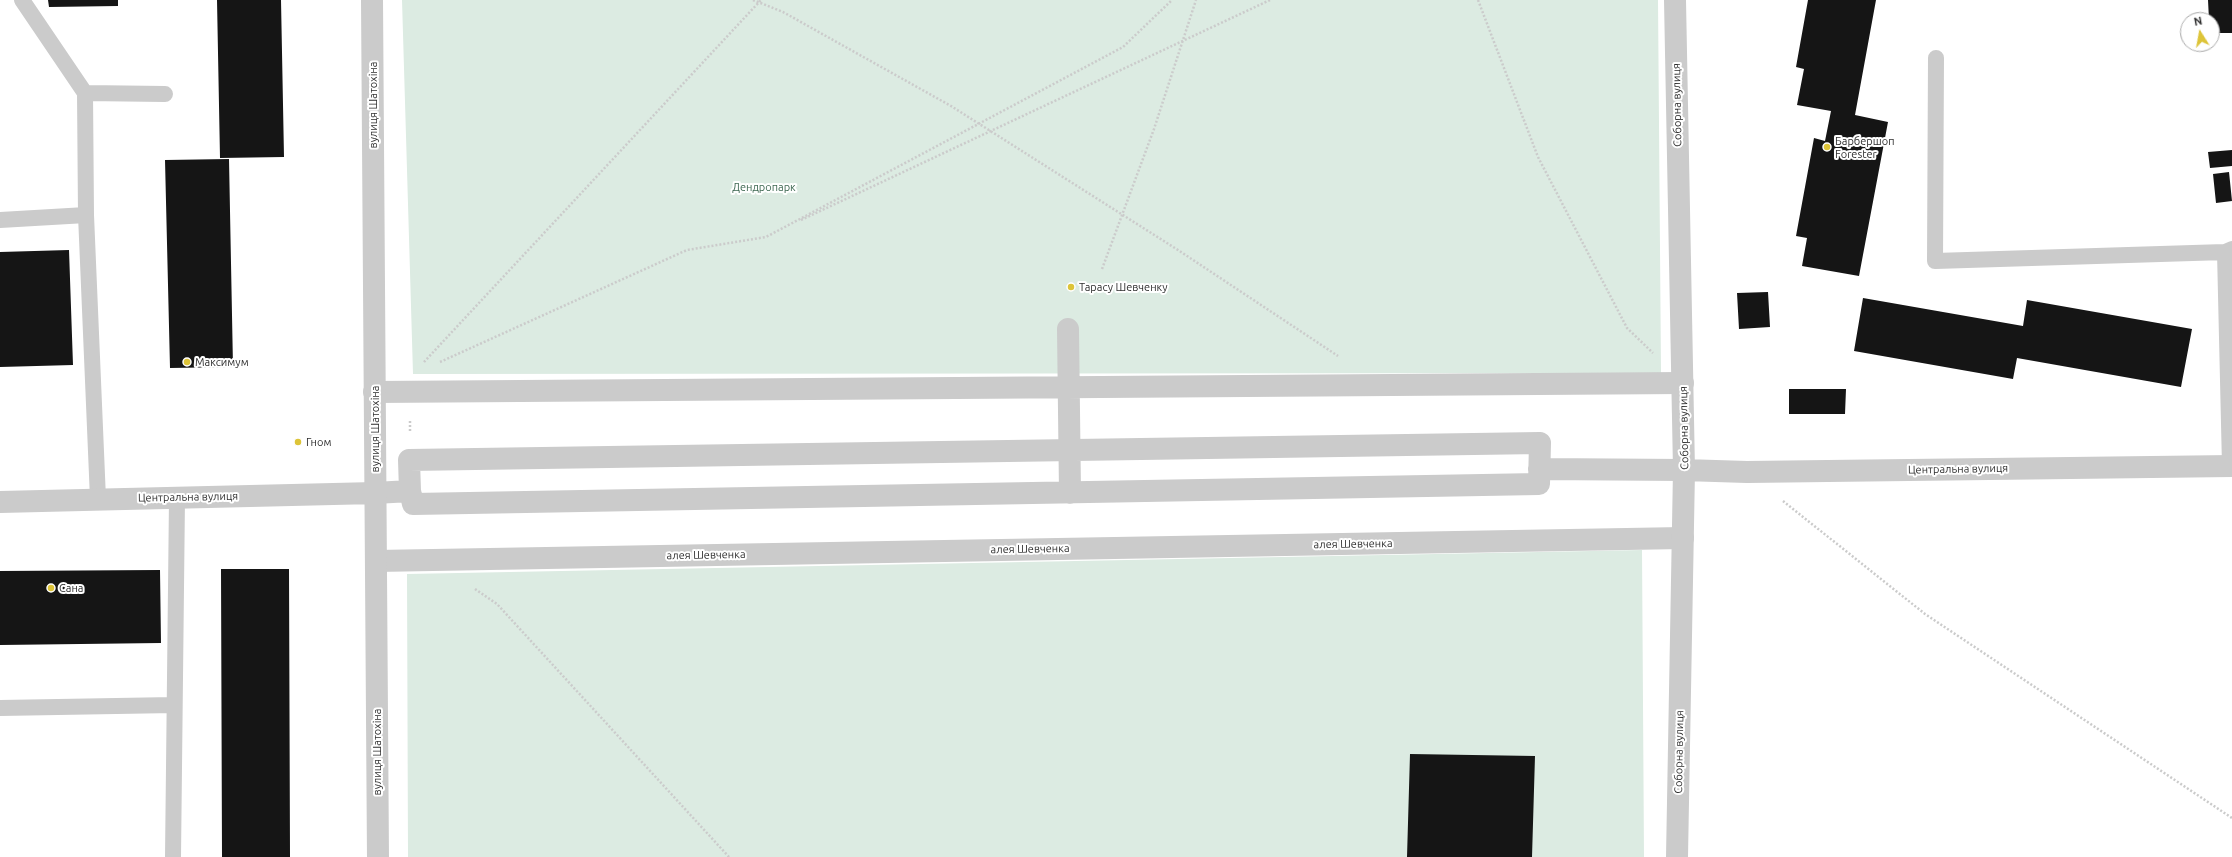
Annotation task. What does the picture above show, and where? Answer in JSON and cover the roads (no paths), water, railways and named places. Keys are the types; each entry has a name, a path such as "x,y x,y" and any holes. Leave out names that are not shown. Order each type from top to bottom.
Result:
{"street":[{"name":"вулиця Шатохіна","path":"372,0 378,857"},
{"name":"Соборна вулиця","path":"1675,0 1684,383 1683,538 1677,857"},
{"path":"1068,329 1070,493"},
{"path":"374,392 412,383 1069,388 1684,383"},
{"path":"1540,443 1539,484 413,504 410,491 409,460 1069,449 1540,443"},
{"name":"Центральна вулиця","path":"1684,470 1747,472 2231,466"},
{"path":"1539,469 1684,470"},
{"path":"375,493 410,491"},
{"name":"Центральна вулиця","path":"0,502 375,493"},
{"name":"алея Шевченка","path":"376,561 1683,538"}],"lane":[{"path":"22,0 84,93 86,215 98,500"},
{"path":"1936,58 1935,262 2228,251 2231,466"},
{"path":"84,93 165,94"},
{"path":"0,220 86,215"},
{"path":"174,857 174,705 177,498"},
{"path":"0,708 174,705"}],"place":[{"name":"Барбершоп Forester","path":"1827,147"},
{"name":"Тарасу Шевченку","path":"1071,287"},
{"name":"Максимум","path":"187,362"},
{"name":"Гном","path":"298,442"},
{"name":"Сана","path":"51,588"}],"park label":[{"name":"Дендропарк","path":"764,187"}]}
